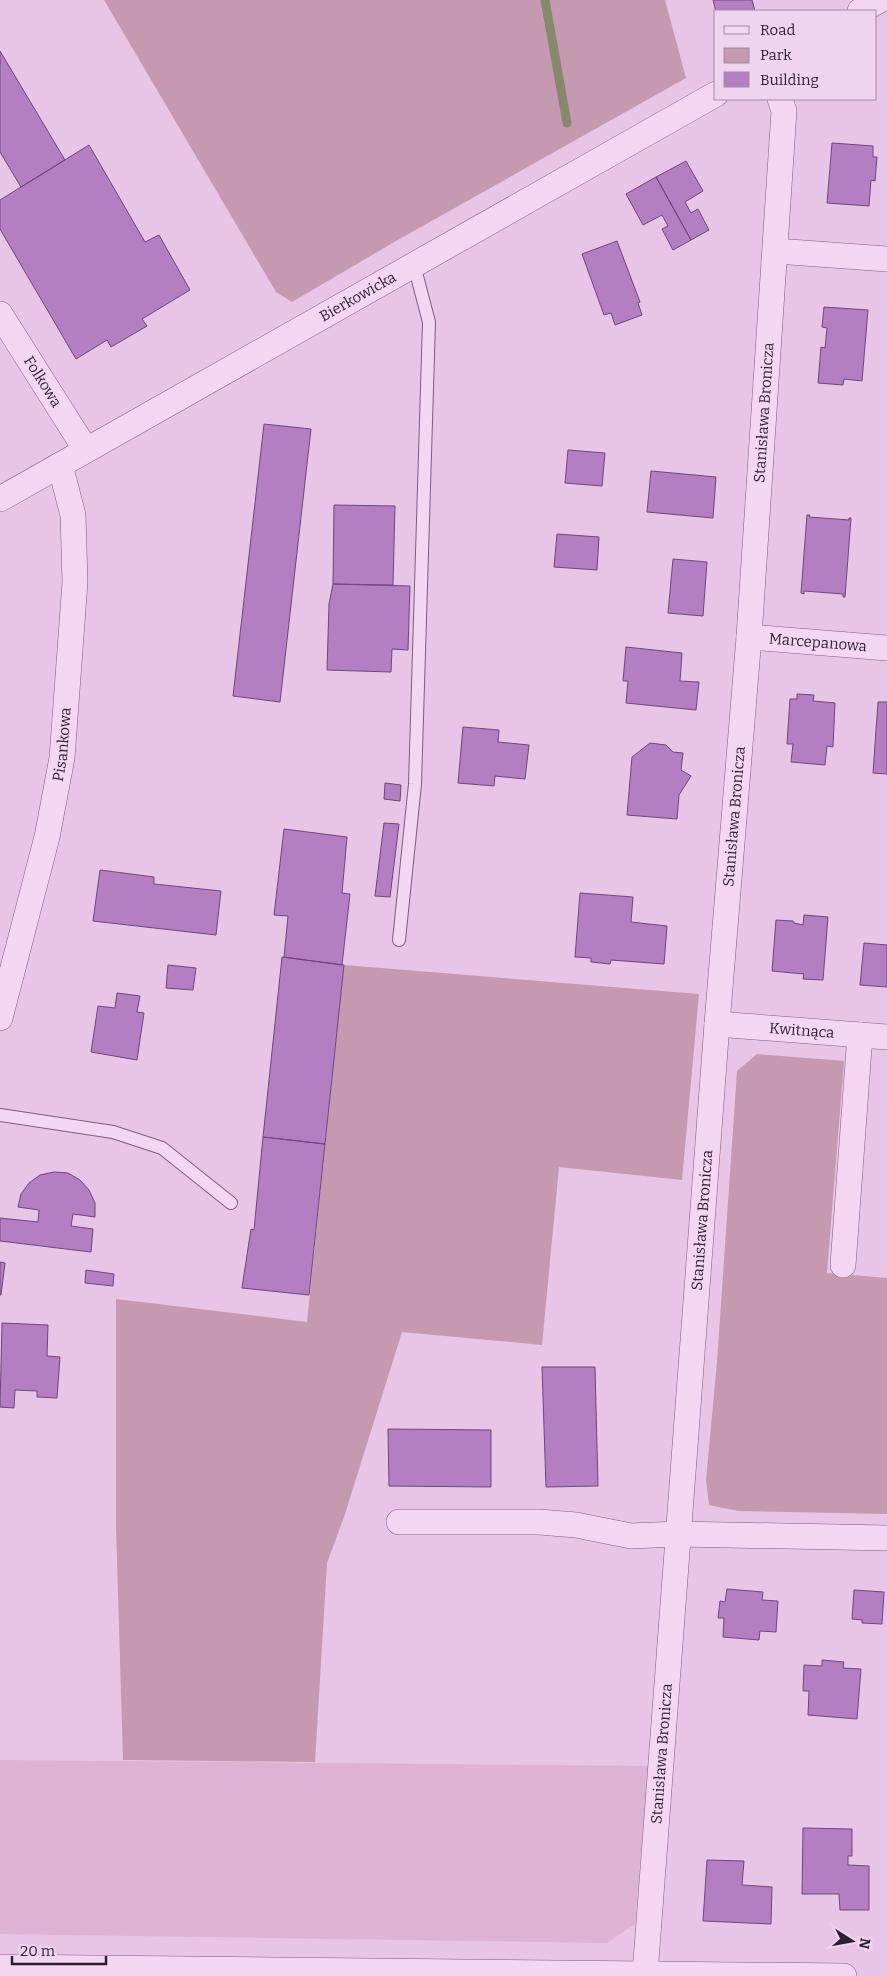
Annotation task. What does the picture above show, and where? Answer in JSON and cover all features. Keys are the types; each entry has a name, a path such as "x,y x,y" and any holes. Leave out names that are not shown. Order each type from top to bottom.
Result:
{"street":[{"path":"862,10 880,0"},
{"name":"Bierkowicka","path":"0,499 714,95"},
{"name":"Stanisława Bronicza","path":"645,1974 717,1024 749,637 776,251 784,111 780,100"},
{"path":"776,251 887,258"},
{"name":"Folkowa","path":"0,314 86,450"},
{"name":"Pisankowa","path":"0,1018 47,837 62,758 75,582 73,515 60,465"},
{"name":"Marcepanowa","path":"749,637 887,648"},
{"name":"Kwitnąca","path":"717,1024 887,1037"},
{"path":"843,1265 860,1035"},
{"path":"399,1522 539,1522 576,1525 630,1536 678,1534 887,1538"},
{"path":"0,1967 844,1976"}],"lane":[{"path":"399,940 415,784 428,322 414,265"},
{"path":"0,1115 114,1132 162,1148 231,1203"}],"shaded area":[{"path":"0,1760 648,1766 635,1924 607,1943 0,1934"}],"green space":[{"path":"104,0 665,0 686,78 396,241 292,302 276,292"},
{"path":"344,965 699,994 682,1180 559,1167 542,1345 402,1332 344,1517 327,1563 315,1762 123,1760 116,1526 116,1299 307,1322"},
{"path":"757,1054 844,1061 827,1273 887,1278 887,1514 738,1511 709,1505 706,1480 717,1362 737,1071"}],"building":[{"path":"713,0 752,0 755,10 716,10"},
{"path":"0,51 65,160 21,187 0,152"},
{"path":"832,143 873,146 873,157 877,157 875,181 871,180 869,206 827,203"},
{"path":"89,145 145,242 159,235 190,290 142,319 147,326 111,347 107,340 76,359 0,229 0,200"},
{"path":"686,161 703,191 685,202 691,213 698,209 709,230 691,240 656,177"},
{"path":"656,177 691,240 673,250 662,229 668,226 662,215 643,225 626,194"},
{"path":"617,241 640,302 638,303 642,315 615,325 611,313 604,315 582,254"},
{"path":"824,307 868,310 862,381 844,379 843,385 818,383 821,347 825,348 827,328 822,327"},
{"path":"264,424 311,429 280,702 233,696"},
{"path":"568,450 605,453 602,486 565,483"},
{"path":"651,471 716,477 713,518 647,512"},
{"path":"334,505 395,506 393,585 333,584"},
{"path":"807,515 810,515 809,517 849,520 851,518 845,597 843,597 843,594 804,591 804,594 801,593"},
{"path":"557,534 599,537 597,570 554,567"},
{"path":"673,559 707,562 703,616 668,613"},
{"path":"333,584 410,586 408,650 392,649 391,672 327,670 329,604"},
{"path":"626,647 682,653 680,681 699,682 696,710 626,703 628,681 623,681"},
{"path":"797,694 814,695 813,701 835,703 833,747 827,746 825,765 791,762 793,744 787,744 790,699 797,699"},
{"path":"878,702 887,702 887,774 873,773"},
{"path":"463,727 499,730 498,742 529,745 525,779 495,776 494,786 458,783"},
{"path":"650,743 666,745 673,752 683,753 681,770 691,776 679,795 677,819 627,815 632,757"},
{"path":"385,783 401,785 400,801 384,799"},
{"path":"384,823 399,824 390,897 375,896"},
{"path":"284,829 347,837 342,893 350,894 342,965 284,957 288,916 274,915"},
{"path":"100,870 154,877 154,884 221,891 216,935 93,921"},
{"path":"580,893 633,897 631,922 667,926 664,964 611,960 610,964 591,962 591,958 575,957"},
{"path":"804,915 828,917 823,980 803,979 804,974 772,971 776,920 793,921 803,925"},
{"path":"864,943 887,945 887,987 860,985"},
{"path":"282,957 344,965 325,1144 263,1137"},
{"path":"168,965 196,968 193,990 166,988"},
{"path":"117,993 140,996 137,1012 144,1013 137,1060 91,1052 98,1006 115,1008"},
{"path":"263,1137 325,1144 309,1295 242,1288 251,1229 254,1230"},
{"path":"54,1172 68,1173 80,1180 89,1190 95,1203 95,1217 73,1214 71,1226 93,1229 91,1252 0,1241 0,1218 38,1222 39,1210 18,1207 21,1194 29,1183 40,1175"},
{"path":"0,1262 5,1263 1,1295 0,1295"},
{"path":"86,1270 114,1274 113,1286 85,1283"},
{"path":"2,1323 48,1325 47,1356 60,1357 57,1398 37,1397 37,1391 15,1390 14,1408 0,1407"},
{"path":"542,1367 595,1367 598,1486 546,1487"},
{"path":"388,1429 491,1430 491,1487 389,1486"},
{"path":"727,1589 763,1592 762,1600 778,1601 776,1632 760,1631 759,1640 723,1637 724,1618 718,1618 720,1601 725,1602"},
{"path":"854,1590 884,1592 882,1624 862,1623 862,1620 852,1619"},
{"path":"822,1660 844,1662 843,1668 861,1669 857,1719 808,1715 809,1691 803,1691 804,1665 822,1666"},
{"path":"803,1828 852,1829 852,1856 848,1856 848,1865 869,1866 869,1910 840,1910 839,1894 802,1894"},
{"path":"707,1860 744,1861 742,1885 772,1887 771,1924 703,1921"}],"waterway":[{"path":"545,0 567,123"}]}
